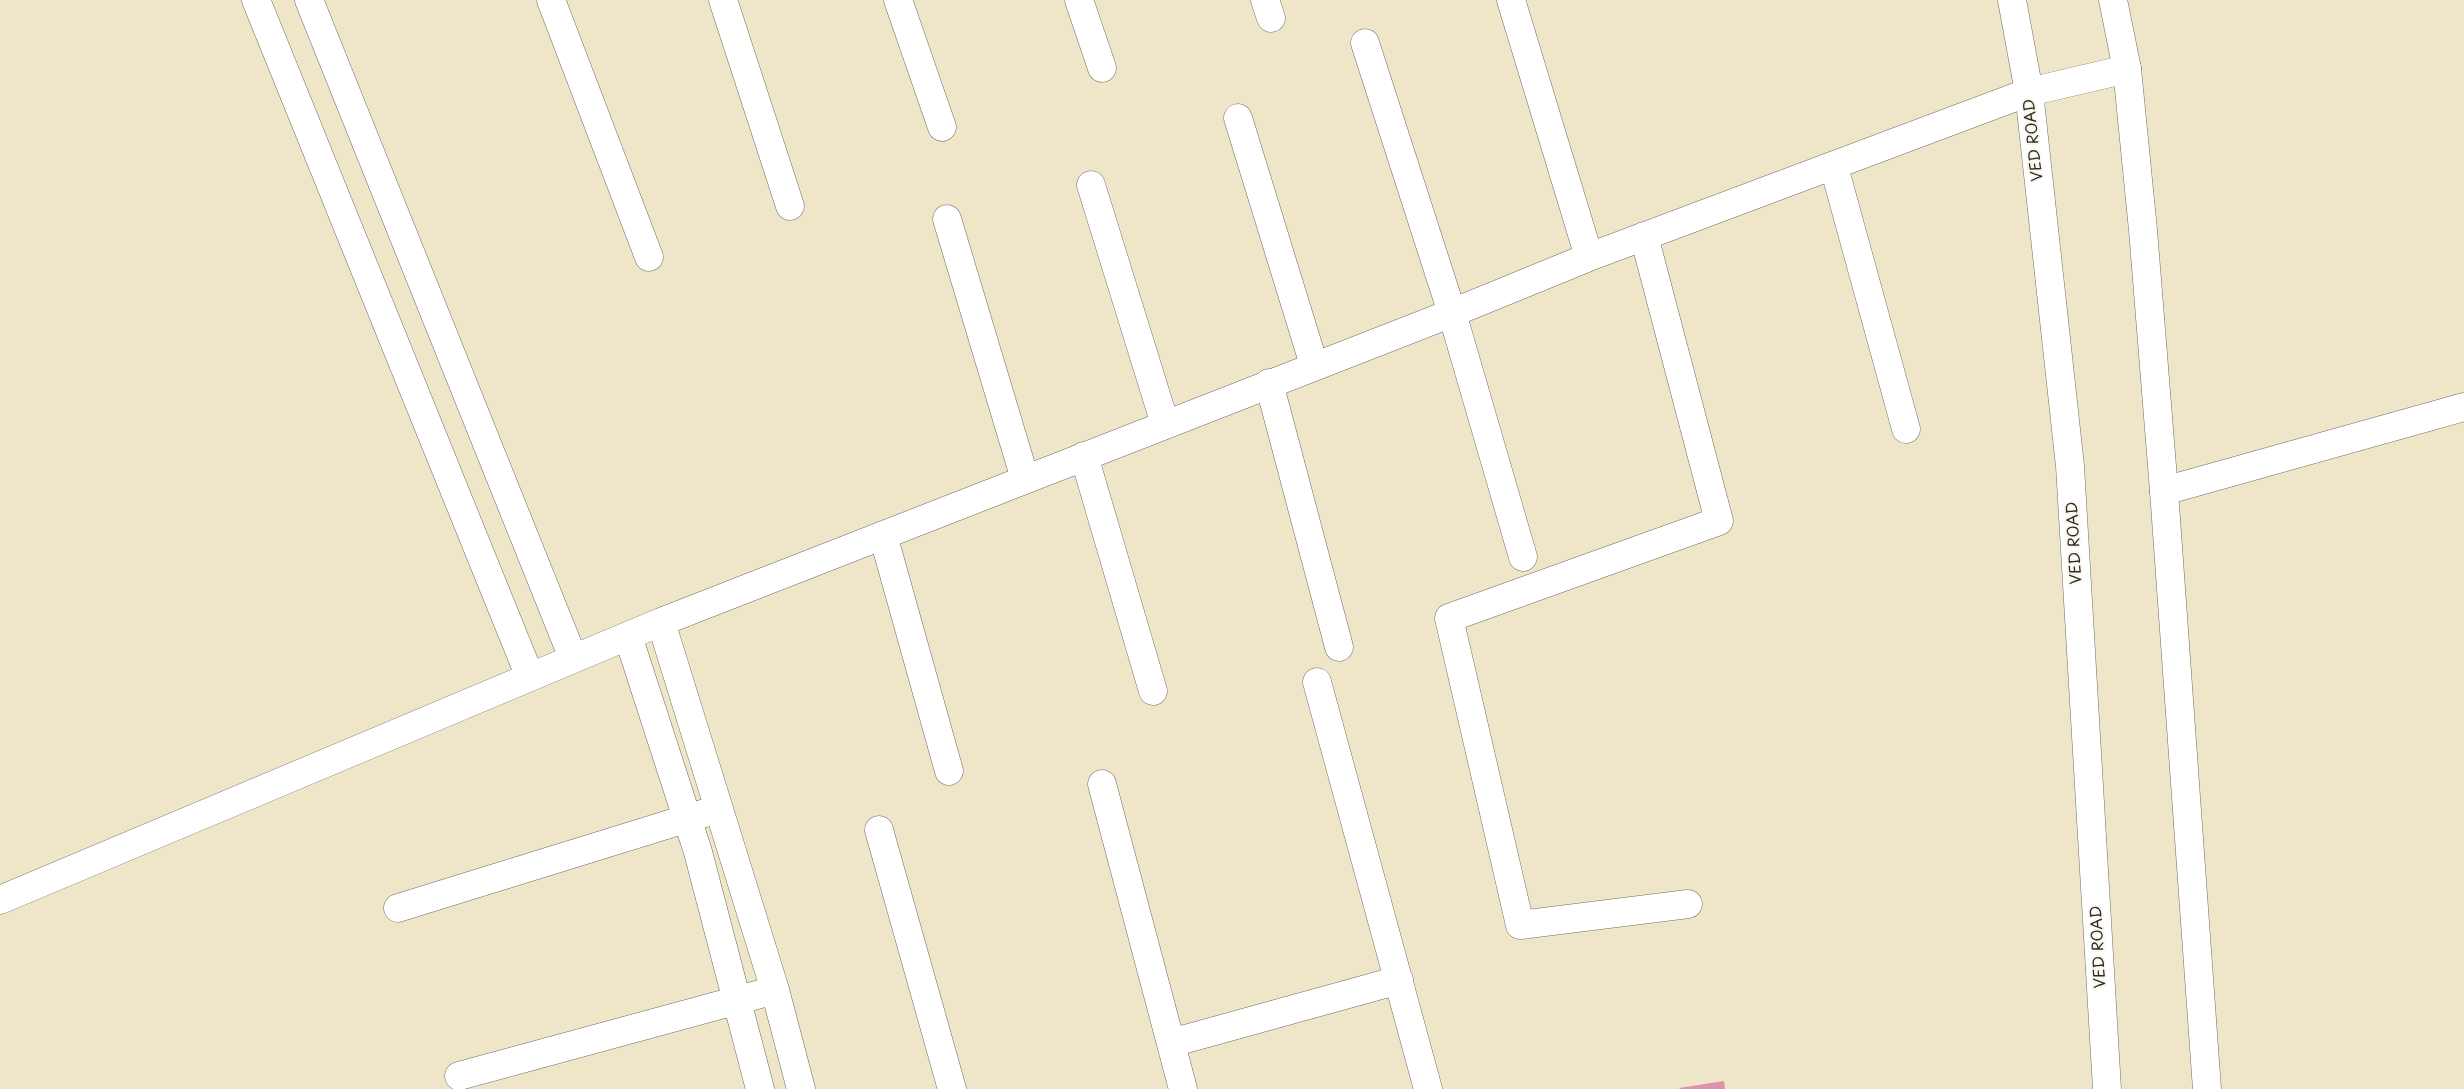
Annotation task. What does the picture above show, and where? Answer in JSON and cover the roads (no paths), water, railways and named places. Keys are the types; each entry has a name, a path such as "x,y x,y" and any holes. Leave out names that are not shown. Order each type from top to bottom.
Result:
{"street":[{"path":"256,0 530,677"},
{"path":"309,0 573,658"},
{"path":"550,0 649,257"},
{"path":"724,0 790,206"},
{"path":"898,0 942,127"},
{"path":"1079,0 1102,68"},
{"path":"1511,0 1588,257"},
{"name":"VED ROAD","path":"2012,0 2028,92 2070,466 2107,1089"},
{"path":"2113,0 2127,69 2164,491 2207,1089"},
{"path":"1365,43 1452,313 1523,557"},
{"path":"0,900 661,622 1314,365 1452,313 1588,257 1834,167 2028,92 2127,69"},
{"path":"1238,118 1314,365"},
{"path":"1834,167 1906,429"},
{"path":"1091,185 1164,424"},
{"path":"948,219 1025,479"},
{"path":"1644,236 1719,521 1449,618 1520,925 1688,904"},
{"path":"1269,383 1339,648"},
{"path":"2164,491 2464,407"},
{"path":"1084,456 1153,691"},
{"path":"883,535 949,770"},
{"path":"661,622 775,990 801,1089"},
{"path":"628,636 688,818 760,1089"},
{"path":"1317,682 1428,1089"},
{"path":"1102,784 1183,1089"},
{"path":"398,908 718,808"},
{"path":"878,830 952,1089"},
{"path":"1171,1043 1399,980"},
{"path":"459,1076 737,1002 775,990"}]}
